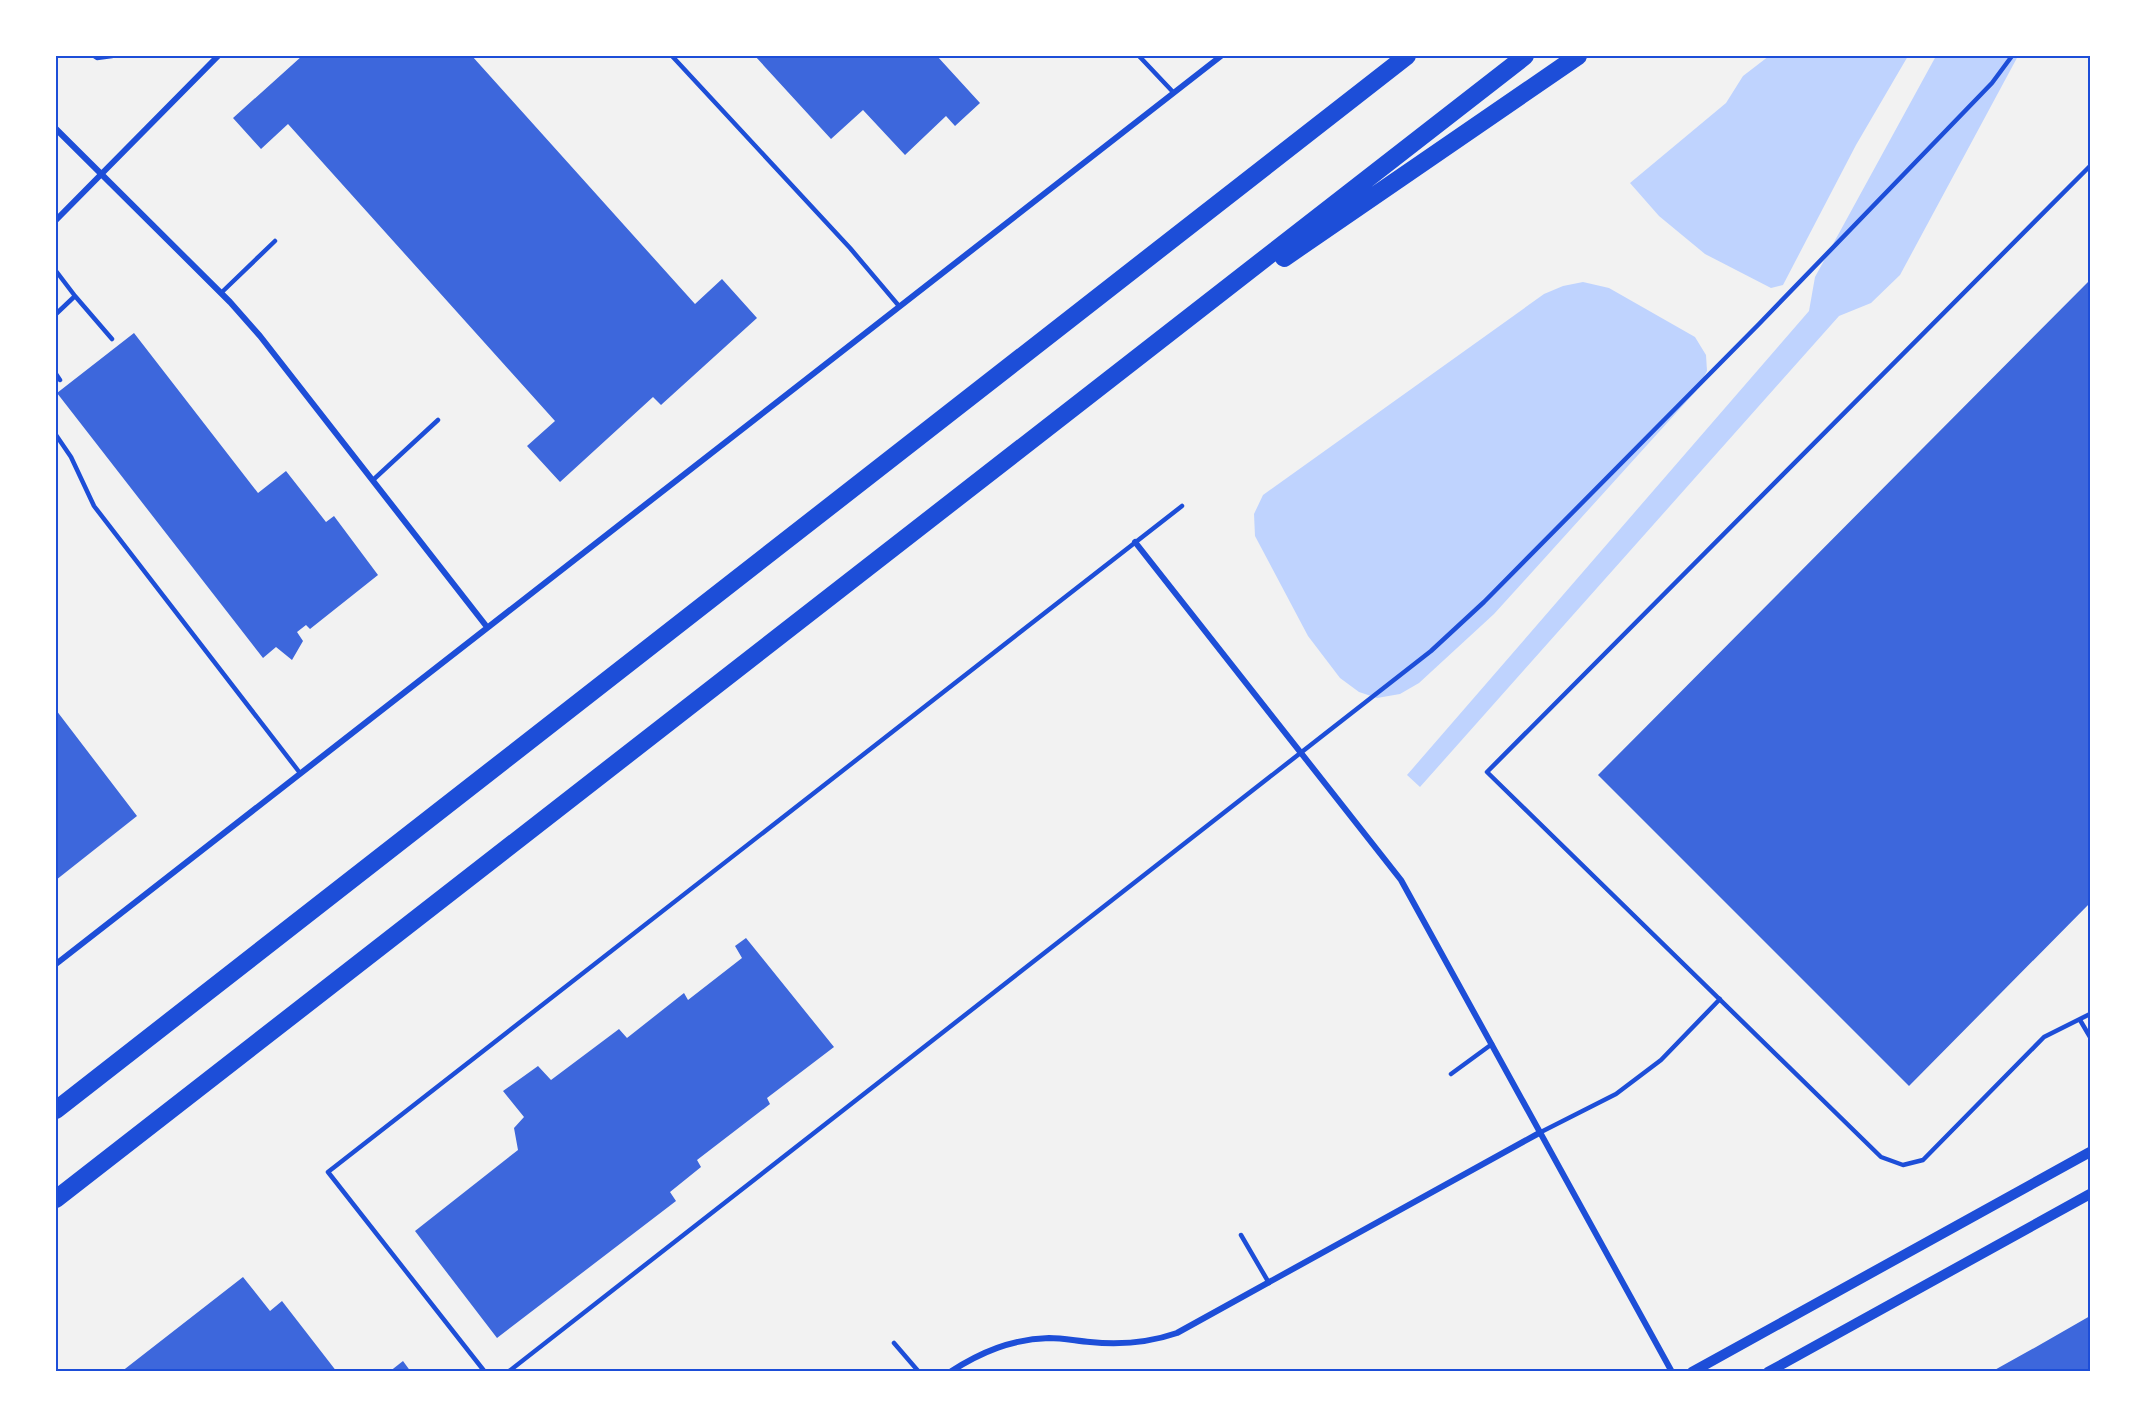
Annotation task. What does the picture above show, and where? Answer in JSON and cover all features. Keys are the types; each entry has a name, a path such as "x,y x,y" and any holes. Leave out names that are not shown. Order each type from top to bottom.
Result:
{"highway":[{"path":"1207,211 1395,56"},
{"path":"56,1110 1407,56"},
{"path":"56,1199 1525,56"},
{"path":"1130,365 1578,56"}],"street":[{"path":"56,220 218,56"},
{"path":"56,963 1221,56"},
{"path":"56,129 221,293 260,336 487,627"},
{"path":"1135,542 1401,880 1672,1371"},
{"path":"951,1371 987,1351 1018,1341 1051,1338 1111,1343 1156,1340 1207,1318 1541,1132"},
{"path":"1692,1371 2091,1152"},
{"path":"1768,1371 2091,1194"}],"lane":[{"path":"94,56 97,58 112,56"},
{"path":"672,56 850,248 899,306"},
{"path":"1140,56 1173,92"},
{"path":"508,1371 1302,754 1431,651 1484,602 1759,324 1992,82 2012,56"},
{"path":"2091,166 1487,772 1881,1157 1903,1166 1923,1160 2044,1036 2091,1014"},
{"path":"221,293 275,241"},
{"path":"56,271 112,339"},
{"path":"56,314 75,296"},
{"path":"56,374 60,380"},
{"path":"373,480 438,420"},
{"path":"56,435 71,457 94,506 300,773"},
{"path":"485,1371 328,1172 1182,506"},
{"path":"1541,1132 1616,1094 1661,1060 1720,999"},
{"path":"2080,1020 2091,1037"},
{"path":"1450,1074 1492,1044"},
{"path":"1241,1235 1269,1283"},
{"path":"894,1343 919,1371"}],"water":[{"path":"1769,56 1908,56 1856,145 1783,285 1771,288 1705,254 1659,216 1630,183 1726,103 1743,76"},
{"path":"1936,56 2018,56 1900,275 1871,303 1839,316 1420,787 1407,775 1809,311 1815,277"},
{"path":"1583,282 1609,288 1695,337 1706,355 1707,371 1696,391 1494,614 1419,683 1400,694 1377,698 1359,692 1340,678 1308,636 1255,536 1254,514 1263,495 1544,294 1563,286"}],"building":[{"path":"302,56 472,56 695,304 722,279 757,318 661,405 653,397 560,482 527,446 555,421 288,124 261,149 233,118"},
{"path":"755,56 937,56 980,103 955,126 946,116 905,155 863,110 831,139"},
{"path":"2090,280 2090,903 1909,1086 1598,775"},
{"path":"134,333 258,493 286,471 326,522 334,516 378,575 310,629 306,625 297,632 303,641 292,660 276,647 263,658 57,393"},
{"path":"56,710 137,816 56,880"},
{"path":"746,938 834,1047 767,1098 770,1104 697,1160 701,1167 670,1192 676,1201 497,1338 415,1231 518,1150 514,1128 524,1117 503,1091 538,1066 551,1080 619,1029 627,1038 684,993 688,1000 742,958 735,946"},
{"path":"243,1277 270,1311 282,1301 337,1372 121,1372"},
{"path":"2090,1316 2090,1372 1991,1372 2036,1347"},
{"path":"403,1361 411,1372 389,1372"}]}
